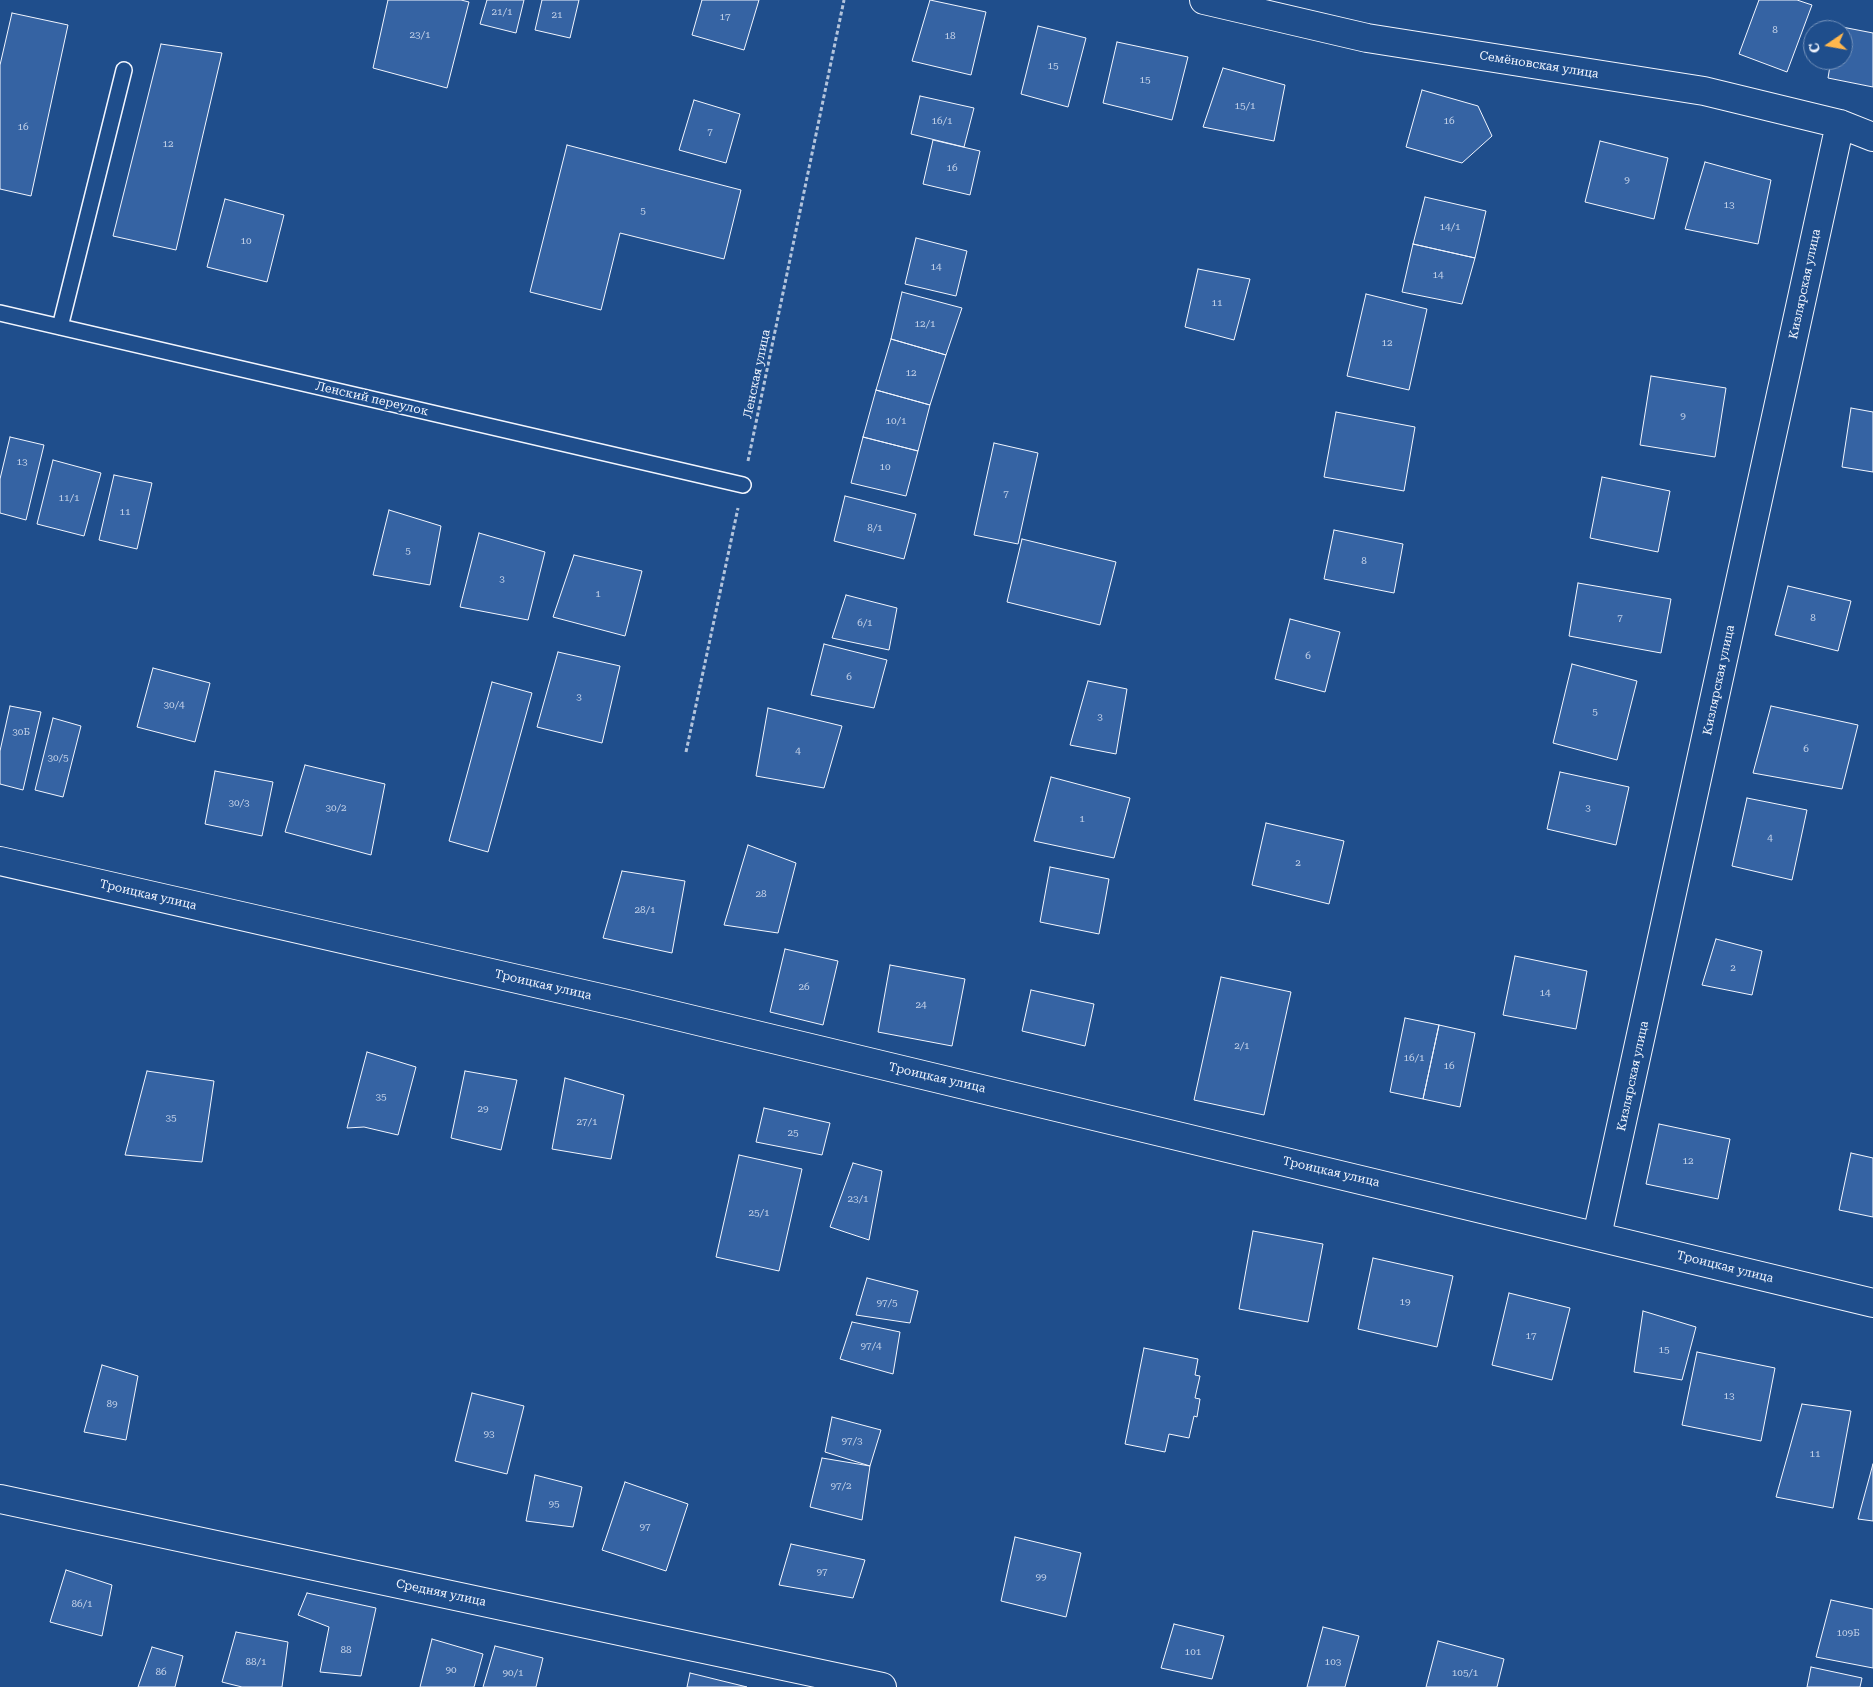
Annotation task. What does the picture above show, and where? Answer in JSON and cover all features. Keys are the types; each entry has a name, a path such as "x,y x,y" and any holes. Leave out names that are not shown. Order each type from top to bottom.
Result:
{"street":[{"name":"Семёновская улица","path":"1204,0 1367,38 1704,91 1840,124 1873,137"},
{"name":"Кизлярская улица","path":"1598,1236 1840,124"},
{"name":"Троицкая улица","path":"0,861 627,1004 1873,1303"},
{"name":"Средняя улица","path":"0,1499 882,1687"}],"lane":[{"path":"60,327 124,70"},
{"name":"Ленский переулок","path":"0,313 743,485"}],"path":[{"name":"Ленская улица","path":"686,752 844,0"}],"building":[{"path":"388,0 461,0 469,2 447,88 373,68"},
{"path":"487,0 524,0 516,33 480,24"},
{"path":"542,0 579,0 570,38 535,30"},
{"path":"702,0 759,0 744,50 692,35"},
{"path":"930,0 986,12 971,75 912,61"},
{"path":"1759,0 1797,0 1812,5 1806,20 1803,20 1803,29 1787,72 1739,54"},
{"path":"12,13 68,25 31,196 0,189 0,65"},
{"path":"1038,26 1086,38 1068,107 1021,94"},
{"path":"1853,29 1873,33 1873,87 1828,78 1829,70 1853,70"},
{"path":"1117,42 1188,57 1172,120 1103,103"},
{"path":"161,44 222,53 176,250 113,236"},
{"path":"1223,68 1285,85 1274,141 1203,127"},
{"path":"1422,90 1478,106 1492,136 1462,163 1406,147"},
{"path":"920,96 974,108 964,147 911,134"},
{"path":"694,100 740,114 726,163 679,150"},
{"path":"933,140 980,151 970,195 923,184"},
{"path":"1600,141 1668,158 1654,219 1585,202"},
{"path":"567,145 741,190 724,259 620,233 601,310 530,292"},
{"path":"1705,162 1771,180 1758,244 1685,229"},
{"path":"1425,197 1486,211 1475,258 1413,244"},
{"path":"225,199 284,215 267,282 207,267"},
{"path":"916,238 967,251 956,296 905,284"},
{"path":"1413,244 1475,258 1462,304 1402,292"},
{"path":"1198,269 1250,279 1234,340 1185,327"},
{"path":"902,292 962,308 946,355 891,339"},
{"path":"1366,294 1427,309 1409,390 1347,376"},
{"path":"891,339 946,355 930,405 876,390"},
{"path":"1651,376 1726,388 1715,457 1640,445"},
{"path":"876,390 930,405 918,451 863,437"},
{"path":"1851,408 1873,412 1873,472 1842,467"},
{"path":"1336,412 1415,427 1404,491 1324,477"},
{"path":"10,437 44,445 26,520 0,513 0,479"},
{"path":"863,437 918,451 906,496 851,483"},
{"path":"994,443 1038,453 1018,544 974,535"},
{"path":"53,460 101,473 84,536 37,524"},
{"path":"114,475 152,483 137,549 99,540"},
{"path":"1602,477 1670,491 1658,552 1590,538"},
{"path":"845,496 916,514 904,559 834,541"},
{"path":"389,510 441,526 430,585 373,575"},
{"path":"1334,530 1403,544 1394,593 1324,579"},
{"path":"479,533 545,552 528,620 460,607"},
{"path":"1022,539 1116,562 1100,625 1007,602"},
{"path":"574,555 642,571 625,636 553,617"},
{"path":"1578,583 1671,599 1661,653 1569,636"},
{"path":"1788,586 1851,601 1838,651 1775,635"},
{"path":"846,595 897,608 889,650 832,638"},
{"path":"1290,619 1340,632 1325,692 1275,679"},
{"path":"824,644 887,660 874,708 811,695"},
{"path":"558,652 620,666 602,743 537,727"},
{"path":"1572,664 1637,681 1617,760 1553,743"},
{"path":"153,668 210,683 195,742 137,727"},
{"path":"1088,681 1127,689 1116,754 1070,745"},
{"path":"492,682 532,693 488,852 449,841"},
{"path":"10,706 41,712 23,790 0,784 0,751"},
{"path":"1771,706 1858,725 1842,789 1753,773"},
{"path":"768,708 842,726 824,788 756,776"},
{"path":"53,718 81,726 63,797 35,790"},
{"path":"305,765 385,784 371,855 285,832"},
{"path":"215,771 273,782 262,836 205,824"},
{"path":"1560,772 1629,787 1616,845 1547,829"},
{"path":"1051,777 1130,798 1114,858 1034,841"},
{"path":"1747,798 1807,810 1792,880 1732,866"},
{"path":"1266,823 1344,841 1329,904 1252,885"},
{"path":"748,845 796,863 778,933 724,925"},
{"path":"1050,867 1109,879 1099,934 1040,922"},
{"path":"622,871 685,881 672,953 603,938"},
{"path":"1716,939 1762,951 1752,995 1702,985"},
{"path":"785,949 838,961 823,1025 770,1012"},
{"path":"1515,956 1587,971 1576,1029 1503,1015"},
{"path":"890,965 965,979 952,1046 878,1032"},
{"path":"1221,977 1291,992 1264,1115 1194,1100"},
{"path":"1031,990 1094,1004 1085,1046 1022,1031"},
{"path":"1405,1018 1439,1025 1423,1099 1390,1092"},
{"path":"1439,1025 1475,1033 1460,1107 1423,1099"},
{"path":"367,1052 416,1067 398,1135 364,1127 347,1128"},
{"path":"147,1071 214,1081 202,1162 125,1155"},
{"path":"465,1071 517,1080 501,1150 451,1138"},
{"path":"565,1078 624,1095 611,1159 552,1149"},
{"path":"764,1108 830,1123 822,1155 756,1142"},
{"path":"1659,1124 1730,1139 1718,1199 1646,1184"},
{"path":"1851,1153 1873,1158 1873,1217 1839,1210"},
{"path":"739,1155 802,1169 779,1271 716,1257"},
{"path":"853,1163 882,1171 869,1240 830,1227"},
{"path":"1253,1231 1323,1244 1308,1322 1239,1309"},
{"path":"1373,1258 1453,1276 1437,1347 1358,1329"},
{"path":"867,1278 918,1291 910,1323 856,1315"},
{"path":"1509,1293 1570,1308 1552,1380 1492,1365"},
{"path":"1643,1311 1696,1327 1682,1380 1634,1372"},
{"path":"852,1322 900,1332 893,1374 840,1359"},
{"path":"1144,1348 1198,1359 1195,1375 1200,1376 1195,1398 1200,1399 1197,1417 1194,1416 1189,1438 1169,1434 1165,1452 1125,1444"},
{"path":"1697,1352 1775,1368 1761,1441 1682,1425"},
{"path":"102,1365 138,1376 126,1440 84,1432"},
{"path":"472,1393 524,1406 507,1474 455,1461"},
{"path":"1802,1404 1851,1411 1833,1508 1776,1497"},
{"path":"832,1417 881,1430 870,1466 825,1452"},
{"path":"822,1458 870,1466 862,1520 810,1507"},
{"path":"1873,1464 1873,1521 1858,1519"},
{"path":"535,1475 582,1487 573,1527 526,1521"},
{"path":"625,1482 688,1504 666,1571 602,1550"},
{"path":"1015,1537 1081,1553 1066,1617 1001,1601"},
{"path":"791,1544 865,1560 853,1598 779,1585"},
{"path":"66,1570 112,1585 102,1636 50,1622"},
{"path":"307,1593 376,1608 361,1676 320,1672 329,1627 298,1615"},
{"path":"1831,1600 1873,1609 1873,1668 1816,1657"},
{"path":"1174,1624 1224,1636 1212,1679 1161,1668"},
{"path":"1323,1627 1359,1636 1345,1687 1307,1687"},
{"path":"236,1632 288,1642 282,1687 242,1687 222,1682"},
{"path":"432,1639 483,1654 474,1687 420,1687"},
{"path":"1438,1641 1504,1659 1497,1687 1426,1687"},
{"path":"495,1646 543,1658 536,1687 483,1687"},
{"path":"152,1647 183,1656 175,1687 138,1687"},
{"path":"1811,1667 1862,1678 1860,1687 1807,1687"},
{"path":"690,1673 747,1687 687,1687"}]}
